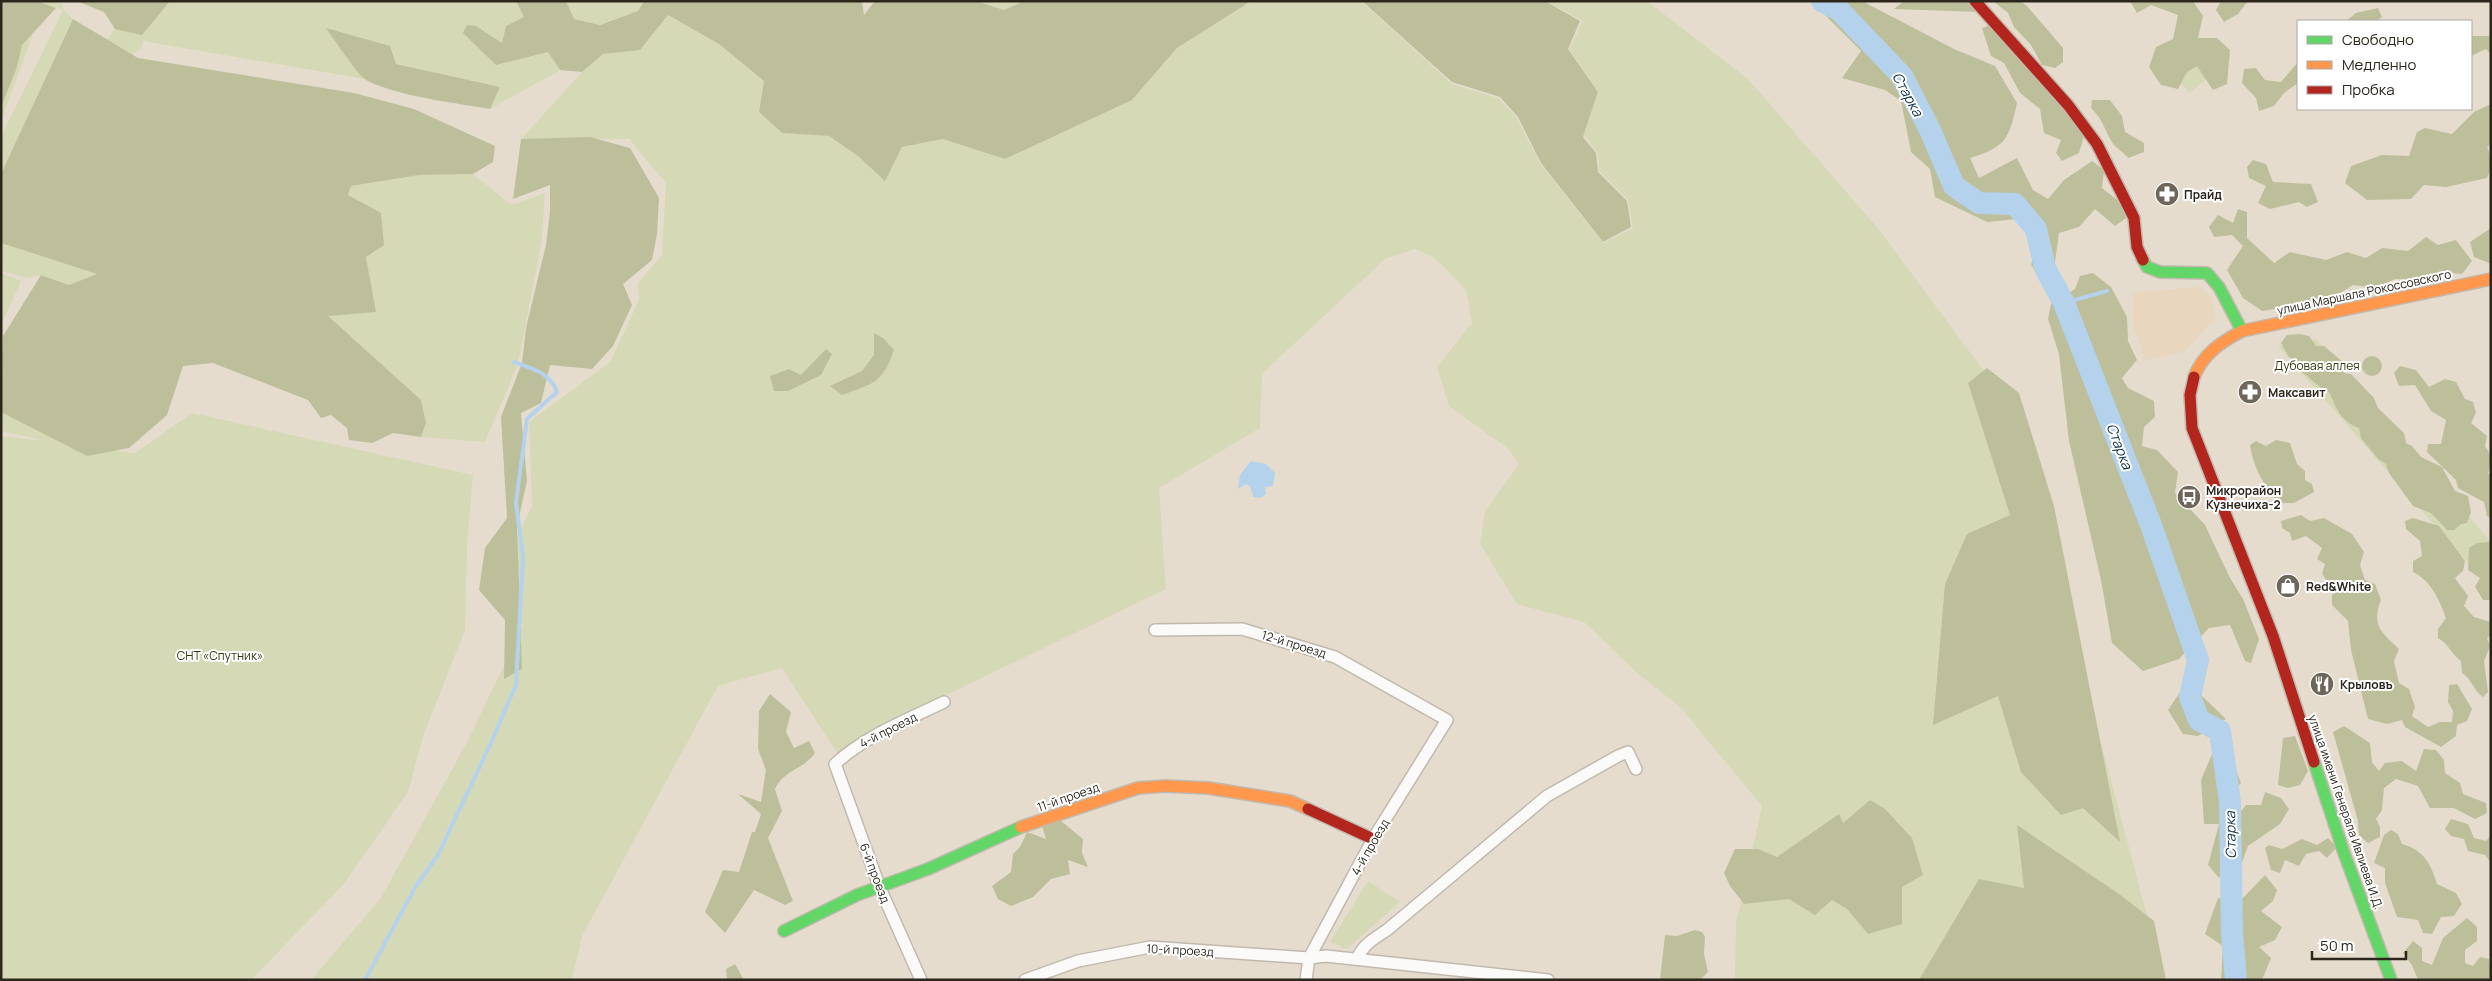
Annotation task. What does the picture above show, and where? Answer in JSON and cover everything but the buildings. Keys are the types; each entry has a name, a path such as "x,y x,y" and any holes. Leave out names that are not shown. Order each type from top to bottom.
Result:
{"street":[{"path":"1975,1 2068,105 2097,144 2134,218 2137,247 2147,267 2160,272 2207,273 2219,287 2242,331"},
{"name":"улица Маршала Рокоссовского","path":"2192,428 2188,408 2188,392 2194,375 2214,349 2227,338 2242,331 2491,279"},
{"name":"улица имени Генерала Ивлиева И.Д.","path":"2192,428 2273,636 2344,853 2391,980"},
{"name":"12-й проезд","path":"1155,630 1242,629 1320,651 1335,657 1447,720"},
{"name":"4-й проезд","path":"835,764 849,751 864,742 944,702"},
{"name":"4-й проезд","path":"1306,980 1309,958 1373,839 1447,720"},
{"path":"1357,959 1361,949 1366,944 1387,930 1547,796 1628,752 1636,768"},
{"name":"6-й проезд","path":"835,764 880,888 921,980"},
{"name":"11-й проезд","path":"784,931 857,895 880,888 1018,828 1138,788 1165,786 1208,788 1290,801 1373,839"},
{"name":"10-й проезд","path":"1025,980 1078,961 1150,947 1309,958 1326,956 1475,976 1548,980"}],"shaded area":[{"path":"2201,287 2213,299 2215,319 2184,352 2145,361 2133,325 2133,292"}],"green space":[{"path":"1,1 37,1 56,8 22,45 16,70 1,107"},
{"path":"37,1 61,1 64,10 73,19 1,174 1,137 63,10"},
{"path":"148,1 516,1 524,17 502,43 476,26 496,65 548,52 560,70 490,109 499,87 396,64 327,29 365,79 142,41 142,47 110,76 98,53 126,13"},
{"path":"170,1 142,35 115,29 104,12 79,2"},
{"path":"516,1 566,1 574,19 600,25 638,11 644,1 862,1 864,15 875,1 976,1 1004,10 1024,1 1246,1 1248,3 1177,48 1132,100 1005,159 943,139 902,147 885,181 858,156 829,136 782,133 759,112 764,81 719,44 668,15 640,50 603,54 582,72 560,70 548,52 496,65 463,33 467,25 476,26 502,43 506,26 524,17"},
{"path":"566,1 644,1 638,11 600,25 574,19"},
{"path":"976,1 1024,1 1004,10"},
{"path":"1262,1 1361,1 1452,84 1498,98 1517,118 1540,163 1603,243 1633,228 1628,200 1599,171 1598,154 1584,135 1598,92 1569,49 1583,21 1546,1 1647,1 1748,79 1877,227 2001,394 2089,698 2151,930 2160,980 1735,980 1736,922 1762,806 1680,707 1636,672 1584,622 1517,604 1480,544 1485,511 1519,464 1507,448 1449,406 1437,367 1472,323 1466,290 1436,259 1415,249 1385,259 1262,374 1260,428 1159,488 1166,589 876,729 837,753 782,668 718,686 582,936 572,980 311,980 381,898 467,742 523,626 498,575 532,506 529,422 610,362 639,300 638,283 662,255 666,183 629,139 521,139 582,72 602,54 640,50 668,15 719,44 764,81 759,112 782,133 829,136 858,156 885,180 902,147 943,139 1005,159 1132,100 1177,48 1248,3"},
{"path":"1362,1 1545,1 1580,21 1568,49 1598,92 1583,137 1596,153 1598,172 1627,201 1631,227 1603,242 1541,163 1518,117 1500,97 1452,82"},
{"path":"1838,1 1862,1 1954,49 1995,66 2017,103 2011,125 2004,140 1991,150 1970,158 1979,178 2017,158 2033,190 2048,199 2064,180 2092,161 2104,170 2102,188 2121,203 2126,218 2115,226 2095,209 2079,227 2059,233 2054,269 2037,275 2031,264 2041,240 2017,219 1987,222 1935,197 1930,169 1911,152 1901,101 1885,90 1842,78 1861,51 1822,12"},
{"path":"1904,1 1971,1 1980,12 1894,9"},
{"path":"1993,1 2020,1 2027,6 2063,48 2063,62 2055,68 2042,65 2031,45 2014,27 2008,13"},
{"path":"2130,1 2193,1 2203,16 2198,38 2217,38 2230,50 2227,84 2213,90 2197,66 2187,72 2178,89 2161,85 2149,67 2156,47 2173,39 2178,15 2151,5 2137,13"},
{"path":"2221,1 2248,1 2238,14 2224,22 2216,10"},
{"path":"2378,8 2382,17 2378,20 2347,20 2356,13"},
{"path":"40,15 1,121 1,43"},
{"path":"73,19 138,58 354,93 414,109 495,146 493,162 473,174 419,175 351,186 348,195 381,213 384,245 366,257 376,312 328,316 421,400 426,423 421,437 393,433 372,443 349,440 347,428 331,415 321,418 308,400 213,363 183,366 167,415 129,448 87,456 1,412 3,336 41,275 69,285 97,274 1,243 1,174"},
{"path":"1990,25 2060,102 2084,136 2079,153 2062,161 2056,153 2061,140 2044,133 2040,109 2020,93 2004,63 1991,56 1982,28"},
{"path":"326,28 390,46 396,64 500,87 490,109 427,98 379,86 366,80 351,64"},
{"path":"2472,36 2491,36 2491,54 2486,49 2472,56"},
{"path":"2189,56 2208,78 2190,93 2171,72"},
{"path":"2297,63 2297,84 2284,93 2274,106 2259,111 2256,98 2242,83 2244,69 2256,68 2265,80 2281,82"},
{"path":"2092,100 2110,100 2122,116 2125,132 2144,143 2144,152 2128,158 2113,144 2101,121 2091,108"},
{"path":"2491,104 2491,144 2487,147 2491,162 2487,178 2446,187 2424,185 2411,199 2367,200 2345,183 2351,166 2382,155 2409,156 2417,132 2425,128 2452,134 2474,112"},
{"path":"590,137 630,148 659,198 657,234 652,260 623,284 632,305 613,346 592,369 550,365 541,403 521,413 527,481 517,526 522,669 504,679 505,620 479,590 485,548 507,518 501,417 522,363 526,328 546,245 550,211 550,185 513,199 521,139"},
{"path":"2253,160 2266,164 2273,182 2311,184 2318,202 2307,207 2299,202 2270,209 2258,203 2266,186 2249,178 2247,167"},
{"path":"473,174 512,205 545,193 542,239 518,364 485,442 421,437 426,423 327,315 376,312 366,257 348,196 351,186 419,175"},
{"path":"2238,209 2247,212 2247,238 2274,263 2290,252 2326,260 2347,252 2366,258 2382,248 2408,251 2426,237 2438,245 2456,240 2472,261 2462,274 2442,272 2420,280 2395,279 2376,288 2353,285 2331,299 2312,299 2304,305 2262,311 2243,298 2227,270 2243,246 2232,235 2214,237 2209,227 2218,215 2233,223"},
{"path":"2491,228 2491,264 2474,257 2470,242"},
{"path":"1,243 98,274 69,285 42,275 27,278 1,271"},
{"path":"1,273 21,281 1,326"},
{"path":"2093,273 2111,287 2127,317 2128,341 2137,360 2122,378 2128,388 2154,401 2155,417 2144,427 2142,446 2157,450 2178,472 2175,493 2205,525 2230,578 2243,599 2259,639 2251,663 2245,661 2230,625 2209,628 2179,659 2143,671 2112,643 2101,580 2069,441 2059,354 2048,319 2051,304 2075,289 2080,276"},
{"path":"874,333 883,338 894,350 890,361 876,381 842,395 830,386 862,371 874,355"},
{"name":"Дубовая аллея","path":"2300,334 2309,336 2316,346 2324,346 2343,362 2344,373 2351,374 2374,398 2378,408 2404,433 2406,443 2412,446 2421,457 2442,467 2455,491 2468,496 2471,512 2467,523 2461,524 2454,530 2447,530 2431,513 2413,506 2389,473 2386,464 2378,459 2361,438 2359,428 2348,422 2340,414 2330,393 2299,370 2297,361 2289,357 2281,343 2287,335"},
{"name":"Дубовая аллея","path":"2316,339 2491,542 2491,590 2278,346"},
{"name":"СНТ «Спутник»","path":"1,349 12,378 62,444 135,453 192,413 473,475 467,546 465,630 423,736 408,792 344,884 251,980 1,980 1,436 46,441 1,431"},
{"path":"826,349 832,354 821,375 788,391 774,391 770,376 789,369 801,375"},
{"path":"2368,356 2376,356 2382,362 2382,370 2376,376 2368,376 2362,370 2362,362"},
{"path":"2400,366 2416,370 2429,387 2445,379 2456,382 2465,399 2473,402 2476,413 2471,423 2487,436 2485,446 2491,459 2488,473 2491,476 2491,518 2487,516 2484,502 2458,488 2456,480 2427,452 2428,444 2441,444 2446,420 2431,411 2415,385 2399,386 2394,373"},
{"path":"1987,368 2019,393 2054,506 2120,842 2083,808 2061,815 2021,772 1998,696 1933,725 1945,584 1967,534 2010,515 1968,383"},
{"path":"2276,440 2290,443 2297,464 2305,471 2305,480 2312,484 2314,492 2294,503 2279,503 2264,483 2254,461 2250,445 2256,441 2266,446"},
{"path":"2301,515 2310,521 2324,518 2352,534 2364,552 2360,565 2365,580 2375,584 2381,600 2377,616 2380,628 2387,638 2399,649 2394,661 2399,683 2409,689 2415,707 2412,716 2428,727 2440,722 2452,722 2453,711 2448,702 2449,685 2457,684 2472,709 2467,721 2457,725 2456,736 2441,747 2405,727 2402,720 2387,724 2368,719 2351,650 2348,621 2332,605 2332,595 2338,590 2327,582 2322,573 2325,564 2317,559 2322,548 2306,536 2292,541 2290,533 2282,528 2281,521"},
{"path":"2413,518 2439,526 2465,561 2463,571 2455,578 2468,596 2464,606 2474,617 2491,622 2491,635 2487,638 2490,646 2484,661 2488,692 2483,697 2462,673 2461,661 2438,638 2438,629 2446,618 2430,586 2413,572 2413,561 2422,556 2420,541 2406,529 2405,521"},
{"path":"2489,542 2491,544 2491,600 2483,600 2475,587 2480,578 2468,570 2469,548 2477,543"},
{"path":"2202,671 2202,696 2226,719 2198,736 2183,734 2168,710 2187,682"},
{"path":"770,694 791,712 786,732 794,748 809,741 815,753 805,763 784,777 775,789 782,811 768,838 793,901 785,905 754,890 725,933 705,912 723,870 739,872 752,832 755,832 761,814 738,794 761,802 766,770 758,749 759,711"},
{"path":"2344,726 2370,743 2372,762 2379,771 2385,763 2402,761 2416,771 2424,749 2436,750 2444,760 2445,773 2460,783 2463,794 2486,803 2487,813 2475,819 2454,808 2430,808 2418,786 2396,779 2384,788 2382,810 2376,819 2380,827 2380,837 2368,843 2359,835 2358,821 2333,732"},
{"path":"2295,736 2308,771 2300,785 2288,788 2278,785 2283,738"},
{"path":"2227,748 2241,783 2233,791 2238,815 2246,805 2261,805 2265,792 2281,798 2289,809 2280,824 2248,846 2241,865 2225,866 2219,878 2208,865 2219,824 2204,824 2201,780 2212,754"},
{"path":"1870,800 1885,809 1912,838 1923,875 1902,887 1902,924 1868,934 1847,909 1832,900 1815,915 1789,899 1744,904 1730,886 1724,873 1735,849 1758,849 1777,857 1839,814 1843,823"},
{"path":"2451,819 2468,824 2474,838 2486,841 2491,835 2491,863 2485,855 2468,851 2464,839 2451,836 2445,829"},
{"path":"1060,820 1083,839 1082,853 1088,867 1068,860 1070,874 1051,879 1033,897 1011,906 998,899 992,886 1011,872 1013,854 1020,847 1027,832 1046,839 1042,826"},
{"path":"2017,825 2119,894 2154,921 2166,980 1919,980 1979,879 2024,888"},
{"path":"2391,830 2398,834 2402,844 2416,850 2426,859 2437,884 2456,893 2462,904 2454,916 2441,917 2432,934 2423,933 2418,920 2397,917 2385,883 2385,868 2374,863 2384,835"},
{"path":"2328,838 2337,847 2327,858 2319,851 2306,854 2299,866 2285,860 2280,873 2271,870 2265,848 2269,845 2282,849 2302,839 2317,845"},
{"path":"2265,875 2277,890 2273,901 2261,911 2282,927 2275,940 2259,947 2271,958 2262,980 2221,980 2223,946 2205,934 2218,898 2241,900"},
{"path":"1368,881 1400,902 1347,949 1330,942"},
{"path":"2467,918 2477,927 2477,941 2465,950 2465,963 2473,966 2480,957 2489,959 2491,980 2418,980 2412,965 2403,953 2413,941 2422,948 2422,961 2432,965 2443,938"},
{"path":"1695,930 1702,932 1705,937 1704,954 1708,972 1700,980 1660,980 1665,935 1677,936"},
{"path":"735,964 744,980 727,980 726,969"}],"water":[{"path":"1251,461 1266,464 1275,473 1273,486 1265,487 1266,494 1260,498 1253,497 1250,486 1246,484 1238,489 1240,475"}],"waterway":[{"name":"Старка","path":"1822,1 1839,10 1902,76 1930,130 1954,186 1979,203 2015,204 2036,229 2045,268 2064,303 2151,525 2198,660 2190,697 2199,720 2220,731 2230,802 2232,933 2236,980"},
{"path":"2064,303 2107,291"},
{"path":"365,980 416,886 438,855 516,685 523,557 516,503 527,419 557,392 550,380 540,372 514,362"}],"traffic: fast":[{"path":"2143,260 2147,267 2160,272 2207,273 2219,287 2242,331"},
{"path":"2314,762 2344,853 2391,980"},
{"path":"784,931 857,895 928,869 1021,827"}],"traffic: slow":[{"path":"2194,377 2208,355 2242,331 2491,279"},
{"path":"1021,827 1138,788 1165,786 1208,788 1290,801 1308,809"}],"traffic: jam":[{"path":"1975,1 2068,105 2097,144 2134,218 2137,247 2143,260"},
{"path":"2194,377 2190,395 2192,428 2273,636 2314,762"},
{"path":"1308,809 1373,839"}],"place":[{"name":"Прайд","path":"2167,194"},
{"name":"Максавит","path":"2250,392"},
{"name":"Микрорайон Кузнечиха-2","path":"2189,497"},
{"name":"Red&White","path":"2288,586"},
{"name":"Крыловъ","path":"2322,684"}]}
